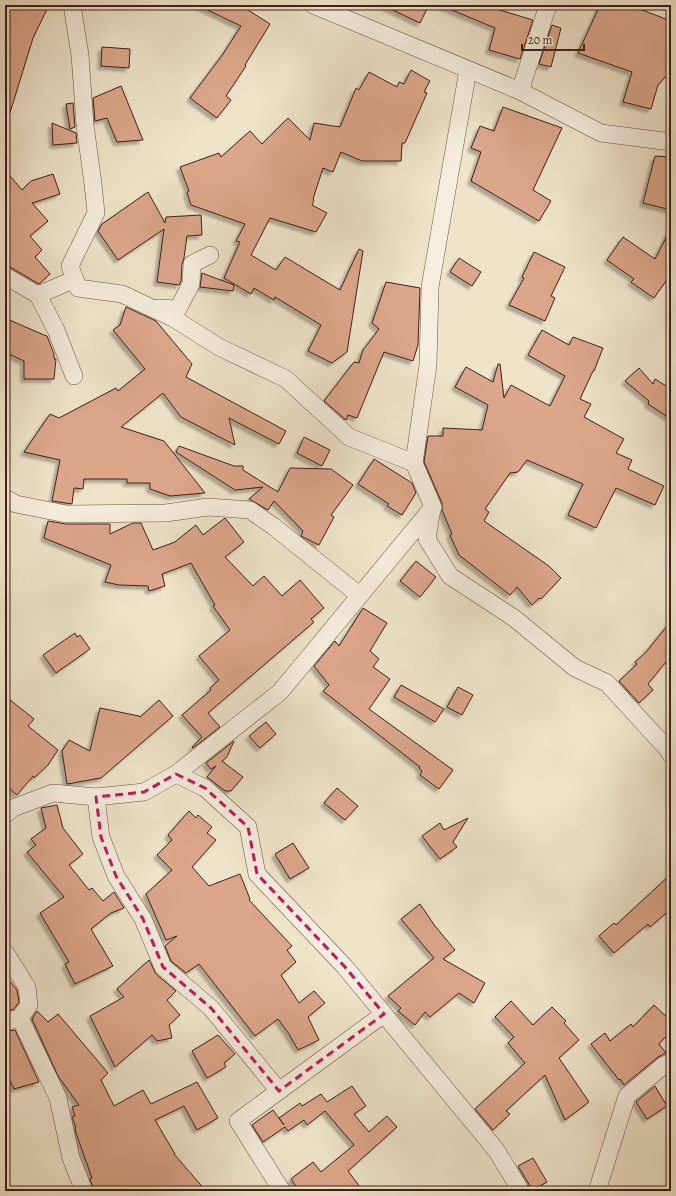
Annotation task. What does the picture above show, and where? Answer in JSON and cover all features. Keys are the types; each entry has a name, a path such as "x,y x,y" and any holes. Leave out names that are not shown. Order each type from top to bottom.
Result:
{"street":[{"path":"72,5 80,55 84,125 96,213 70,266 78,288 122,294 173,318 219,347 286,379 349,437 414,463"},
{"path":"313,5 520,91 601,133 671,142"},
{"path":"520,91 548,5"},
{"path":"468,70 430,287 428,365 414,463 433,507 427,539 450,576 514,618 575,668 608,683 671,753"},
{"path":"149,308 178,309 191,284 192,264 210,255"},
{"path":"5,276 38,295 56,330 74,376"},
{"path":"38,295 75,279"},
{"path":"5,498 16,504 66,514 166,513 208,507 250,510 274,526 359,594"},
{"path":"5,815 13,808 53,793 96,797 144,792 176,774 280,692 359,594 433,507"},
{"path":"176,774 205,788 248,827 257,874 345,968 384,1014 496,1150 521,1191"},
{"path":"96,797 102,837 116,876 143,919 163,967 211,1008 279,1091"},
{"path":"5,952 27,987 29,1005 12,1020 58,1098 71,1158 84,1191"},
{"path":"282,1191 238,1121 384,1014"},
{"path":"597,1191 627,1096 664,1065 671,1062"}],"highlighted area":[{"path":"176,774 205,788 248,827 257,874 345,967 384,1014 279,1091 211,1008 163,967 143,919 116,876 101,837 96,797 144,792"}],"building":[{"path":"5,5 49,5 33,38 9,116 5,116"},
{"path":"197,5 240,5 270,24 245,65 246,66 226,96 231,100 217,118 190,98 223,54 241,26"},
{"path":"382,5 429,5 420,23"},
{"path":"440,5 494,5 493,8 533,20 520,59 489,50 495,28"},
{"path":"600,5 629,5 671,21 671,64 668,74 658,85 651,109 623,102 632,72 578,53"},
{"path":"552,25 561,28 551,67 539,64"},
{"path":"102,47 130,49 129,68 101,66"},
{"path":"411,70 430,81 424,92 427,93 405,143 402,143 401,161 362,161 341,152 333,172 323,168 313,199 312,205 327,213 316,232 270,218 251,255 276,270 285,257 340,290 359,249 363,251 347,352 332,363 308,351 321,325 275,297 274,300 254,288 251,294 224,278 240,242 236,241 245,224 191,205 187,192 189,191 180,167 219,153 221,157 250,131 262,144 288,118 310,140 314,123 340,127 356,88 359,90 369,72 397,87 399,82 404,84"},
{"path":"121,86 143,140 117,142 107,118 95,121 93,98"},
{"path":"73,103 75,127 70,129 66,104"},
{"path":"503,107 562,128 533,190 551,201 539,221 471,181 481,152 471,148 480,126 494,131"},
{"path":"52,123 76,133 77,143 53,145"},
{"path":"655,156 671,157 671,210 643,203"},
{"path":"5,170 22,190 31,181 53,174 60,194 32,203 48,221 30,236 42,250 35,257 50,274 39,284 10,267 5,266"},
{"path":"148,192 165,223 166,217 201,215 202,235 187,236 182,264 181,281 179,285 157,282 164,229 118,260 98,231 102,224"},
{"path":"671,228 671,274 654,298 631,282 634,279 607,260 623,237 655,259"},
{"path":"534,252 565,267 551,296 555,298 545,321 509,305 524,278 522,277"},
{"path":"459,258 481,272 472,286 450,272"},
{"path":"202,273 234,285 233,291 200,287"},
{"path":"386,282 420,288 418,345 413,361 384,352 357,418 348,415 346,420 324,401 354,362 359,363 363,350 379,329 372,323"},
{"path":"126,307 156,321 192,364 186,377 286,431 279,444 229,418 235,445 181,417 163,393 121,427 164,441 205,493 170,496 150,489 150,483 127,483 127,479 84,479 83,489 74,488 72,504 52,501 60,460 24,452 50,414 59,418 116,388 118,391 145,369 113,330 120,325"},
{"path":"5,318 47,336 54,354 54,359 56,359 54,379 24,379 24,361 5,352"},
{"path":"542,330 569,345 573,337 603,348 594,371 580,399 591,404 584,417 624,439 616,453 632,460 628,469 664,486 655,505 616,488 596,528 568,515 583,484 527,460 518,472 510,473 485,509 489,512 484,521 549,566 561,578 541,599 539,598 532,605 517,587 510,595 459,555 450,535 452,534 442,510 442,503 424,462 428,436 443,436 443,428 482,430 488,405 455,387 466,367 493,382 498,364 500,364 504,398 511,385 550,406 565,376 528,355"},
{"path":"639,368 653,384 655,379 671,389 671,419 648,404 649,401 625,381"},
{"path":"304,437 330,450 322,466 297,453"},
{"path":"179,446 234,466 243,466 243,470 278,492 290,468 331,469 353,485 331,515 334,517 319,545 301,536 303,531 274,501 268,510 249,499 263,487 235,490 176,452"},
{"path":"374,459 412,483 416,493 402,515 387,506 389,504 358,484"},
{"path":"225,518 244,542 225,557 253,586 264,576 282,596 300,580 324,608 311,619 314,622 208,713 220,727 193,748 192,747 202,737 182,715 211,690 210,688 219,680 199,656 230,630 213,606 215,605 191,563 162,574 165,586 149,591 148,586 119,585 105,582 111,565 44,538 48,521 66,524 110,524 110,534 133,523 141,523 153,550 175,542 196,525 203,535"},
{"path":"416,561 436,577 420,597 400,581"},
{"path":"363,608 387,623 370,651 379,659 373,667 390,679 369,709 453,770 439,789 420,775 422,771 419,768 420,767 323,691 329,685 314,666 335,641 339,646"},
{"path":"671,621 671,656 648,684 653,690 639,703 619,681 637,664 635,662 646,652"},
{"path":"75,633 77,637 80,635 90,649 56,673 43,655"},
{"path":"401,685 444,709 435,722 394,697"},
{"path":"458,687 473,695 462,715 447,707"},
{"path":"5,696 34,719 28,726 58,750 48,765 34,778 33,776 17,795 5,784"},
{"path":"159,700 173,716 101,778 67,784 62,751 69,740 90,751 100,708 140,717"},
{"path":"266,722 276,734 260,748 249,736"},
{"path":"234,741 227,757 222,761 243,777 231,791 225,791 207,777 216,766 211,769 206,763"},
{"path":"337,788 358,806 345,820 324,803"},
{"path":"57,805 63,828 83,854 69,865 89,890 92,888 103,901 114,892 124,908 111,913 91,929 113,966 75,984 65,964 69,962 40,913 64,897 27,852 36,845 31,839 46,828 41,808"},
{"path":"189,811 196,818 198,815 212,827 207,833 216,840 192,867 209,886 240,874 250,899 249,900 292,946 287,950 296,962 281,975 299,1003 314,991 325,1003 308,1017 319,1040 298,1050 278,1019 255,1036 199,964 186,973 171,961 165,946 177,936 166,940 146,894 172,870 157,855 172,840 168,835"},
{"path":"468,818 453,842 457,847 440,859 422,836 440,823 444,830"},
{"path":"293,843 309,868 290,879 275,854"},
{"path":"671,874 671,909 650,927 648,924 614,953 599,936 614,923 616,925"},
{"path":"420,904 435,926 455,950 443,959 485,983 474,1003 459,993 430,1017 425,1012 415,1025 398,1011 401,1008 388,996 434,958 401,919"},
{"path":"149,960 156,974 176,991 167,1000 180,1015 169,1025 172,1038 157,1041 152,1035 115,1067 90,1016 124,997 117,989"},
{"path":"5,975 17,990 19,1002 14,1009 5,1012"},
{"path":"511,1001 533,1025 552,1007 566,1021 564,1023 579,1040 559,1058 589,1102 565,1120 545,1075 506,1111 510,1114 493,1130 475,1109 525,1063 508,1043 514,1037 495,1017"},
{"path":"654,1005 671,1021 671,1031 659,1044 666,1053 658,1057 624,1085 591,1044 605,1033 610,1041 631,1024 633,1027"},
{"path":"37,1011 48,1022 58,1014 108,1073 101,1080 114,1106 143,1090 151,1104 197,1082 218,1118 197,1130 184,1106 155,1120 174,1154 206,1191 94,1191 90,1179 92,1178 72,1117 75,1116 72,1107 79,1105 58,1076 32,1019"},
{"path":"15,1030 39,1082 14,1089 5,1070 5,1032"},
{"path":"218,1035 235,1054 224,1063 226,1067 207,1078 192,1051"},
{"path":"352,1086 366,1106 354,1114 369,1132 387,1116 397,1127 348,1171 363,1191 299,1191 291,1179 313,1162 321,1172 354,1145 325,1111 307,1125 304,1120 288,1131 285,1127 263,1142 252,1125 273,1110 284,1125 279,1118 300,1103 302,1106 321,1094 327,1102"},
{"path":"655,1086 667,1106 647,1119 636,1102"},
{"path":"533,1158 547,1182 531,1191 530,1186 518,1166"}]}
